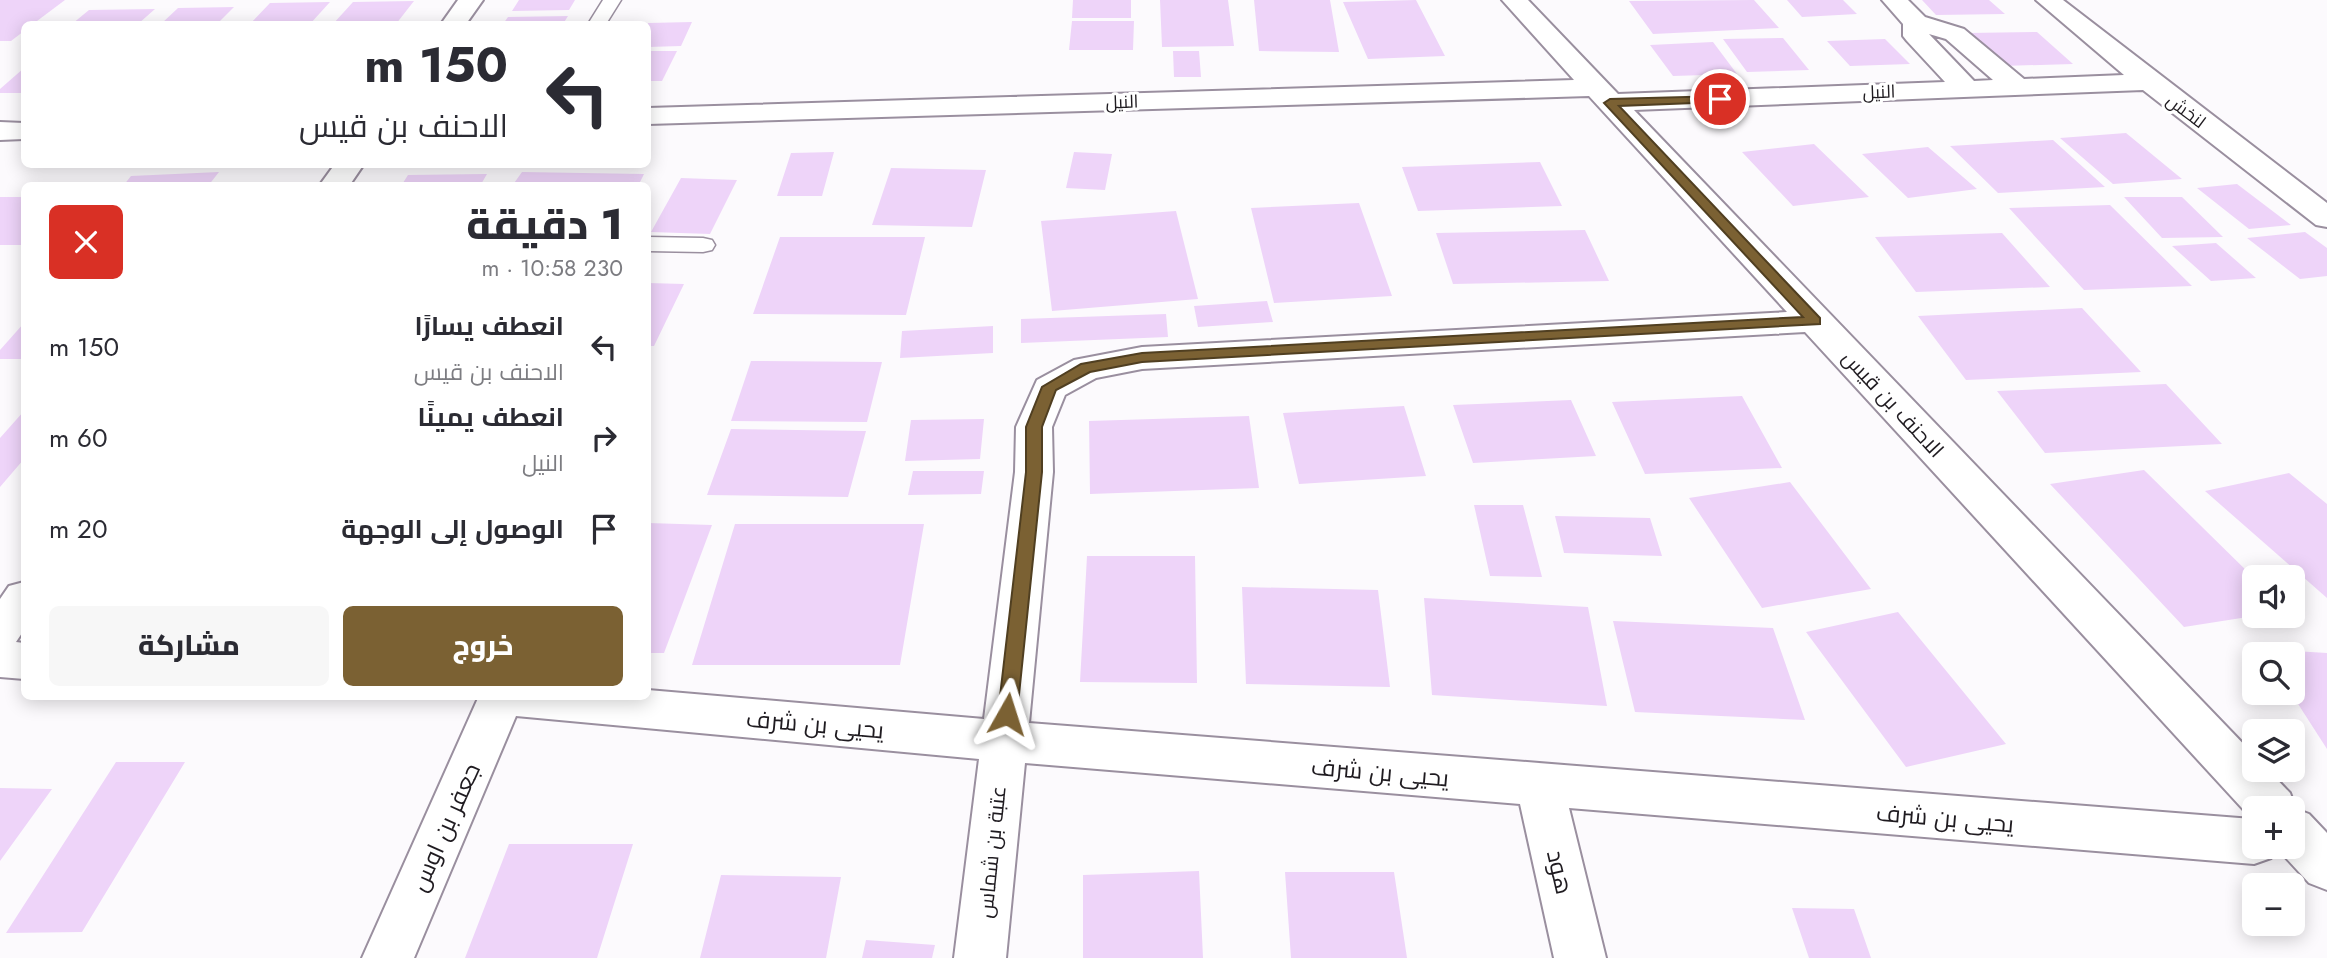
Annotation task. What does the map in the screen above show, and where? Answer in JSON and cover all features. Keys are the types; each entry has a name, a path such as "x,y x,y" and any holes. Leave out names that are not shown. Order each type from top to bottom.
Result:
{"street":[{"path":"455,21 471,0"},
{"name":"الاحنف بن قيس","path":"1514,0 2262,796"},
{"path":"1894,0 1916,22 1955,34 2017,87"},
{"name":"لنخش","path":"2048,0 2149,82 2327,218"},
{"path":"1916,22 1916,36 1967,89"},
{"name":"النيل","path":"651,116 1967,89 2149,82"},
{"path":"0,131 21,131"},
{"name":"عتبة بن شماس","path":"980,958 1034,472 1034,427 1049,387 1086,368 1142,358 1815,321"},
{"path":"0,631 21,602"},
{"path":"0,659 21,661"},
{"name":"جعفر بن اوس","path":"388,958 502,700"},
{"name":"يحيى بن شرف","path":"548,700 1004,741 2242,841"},
{"name":"هود","path":"1540,785 1580,958"}],"lane":[{"path":"599,21 611,0"},
{"path":"651,244 703,245"}],"building":[{"path":"0,0 65,0 37,21 21,21 21,33 11,41 0,41"},
{"path":"519,0 575,0 569,10 512,11"},
{"path":"1073,0 1131,0 1131,18 1072,18"},
{"path":"1160,0 1228,0 1234,46 1162,47"},
{"path":"1254,0 1330,0 1339,52 1259,51"},
{"path":"1416,0 1445,56 1368,59 1343,2"},
{"path":"1754,0 1779,28 1653,34 1629,1"},
{"path":"1787,0 1843,0 1857,14 1802,17"},
{"path":"1922,0 1989,0 2005,14 1936,15"},
{"path":"414,1 398,21 336,21 353,2"},
{"path":"330,2 313,21 253,21 270,3"},
{"path":"234,7 220,21 164,21 178,8"},
{"path":"155,9 141,21 76,21 89,10"},
{"path":"568,16 565,21 505,21 508,17"},
{"path":"1072,21 1134,21 1133,50 1069,50"},
{"path":"692,22 681,46 651,47 651,23"},
{"path":"2037,32 2073,64 2002,66 1967,33"},
{"path":"1783,38 1809,70 1747,72 1723,39"},
{"path":"1885,39 1910,64 1850,66 1827,41"},
{"path":"1713,42 1737,74 1673,76 1650,45"},
{"path":"651,51 677,51 662,81 651,81"},
{"path":"1173,51 1199,51 1201,77 1174,77"},
{"path":"21,71 21,93 0,93 0,89"},
{"path":"2126,133 2182,179 2113,184 2060,138"},
{"path":"2053,140 2105,187 1998,193 1950,146"},
{"path":"1814,144 1869,197 1793,206 1742,152"},
{"path":"1928,147 1977,189 1908,198 1862,154"},
{"path":"834,152 822,196 777,196 791,153"},
{"path":"1074,152 1112,154 1105,190 1066,188"},
{"path":"1540,162 1562,206 1418,211 1402,167"},
{"path":"891,168 986,170 972,227 872,225"},
{"path":"219,172 211,182 126,182 131,176"},
{"path":"522,172 644,174 640,182 515,182"},
{"path":"487,174 482,182 404,182 408,175"},
{"path":"681,178 737,180 710,234 651,232"},
{"path":"2237,184 2291,225 2249,229 2197,188"},
{"path":"0,197 21,197 21,245 0,245"},
{"path":"2124,197 2182,197 2223,237 2162,238"},
{"path":"1359,203 1392,296 1274,303 1251,208"},
{"path":"2110,205 2192,286 2084,290 2009,208"},
{"path":"1176,211 1198,299 1052,311 1041,221"},
{"path":"1585,230 1609,281 1453,284 1436,233"},
{"path":"2305,232 2327,248 2327,276 2300,279 2247,238"},
{"path":"2002,233 2050,287 1916,292 1875,237"},
{"path":"780,237 925,237 906,315 753,314"},
{"path":"2216,243 2256,278 2211,281 2172,246"},
{"path":"651,283 684,284 654,346 651,346"},
{"path":"1267,301 1273,322 1198,327 1194,306"},
{"path":"2082,308 2141,372 1966,380 1918,316"},
{"path":"1166,314 1168,337 1021,343 1021,319"},
{"path":"21,326 21,359 0,359 0,350"},
{"path":"993,326 993,353 900,358 902,331"},
{"path":"751,361 882,362 867,422 731,421"},
{"path":"2166,384 2222,444 2045,453 1997,391"},
{"path":"1742,396 1782,468 1645,474 1612,402"},
{"path":"1571,400 1596,456 1473,463 1453,405"},
{"path":"1404,406 1426,476 1299,484 1283,413"},
{"path":"21,414 21,462 0,487 0,438"},
{"path":"1249,416 1259,488 1090,494 1089,421"},
{"path":"984,419 980,459 905,461 911,420"},
{"path":"731,429 866,431 848,497 707,495"},
{"path":"2144,470 2242,566 2242,618 2184,627 2050,484"},
{"path":"913,471 984,471 981,494 908,495"},
{"path":"2289,473 2327,504 2327,598 2305,579 2305,565 2289,565 2205,491"},
{"path":"1790,482 1871,589 1762,608 1689,498"},
{"path":"1474,505 1523,505 1542,577 1490,576"},
{"path":"1555,516 1650,518 1662,556 1564,553"},
{"path":"651,523 712,525 664,653 651,653"},
{"path":"735,524 924,524 900,665 692,665"},
{"path":"1087,556 1195,556 1197,683 1080,682"},
{"path":"1242,587 1378,590 1390,687 1246,684"},
{"path":"1424,598 1588,607 1607,706 1432,695"},
{"path":"1898,612 2006,744 1906,767 1806,632"},
{"path":"1613,621 1773,628 1805,720 1635,712"},
{"path":"2305,652 2327,653 2327,749 2299,705 2305,705"},
{"path":"116,762 185,762 82,932 6,933"},
{"path":"0,788 52,789 0,861"},
{"path":"509,844 633,844 597,958 465,958"},
{"path":"1199,871 1203,958 1083,958 1083,875"},
{"path":"1285,872 1394,872 1407,958 1291,958"},
{"path":"721,875 841,877 826,958 700,958"},
{"path":"1792,908 1854,909 1871,958 1809,958"},
{"path":"866,940 935,945 932,958 862,958"}],"route":[{"path":"1007,714 1034,472 1034,427 1049,387 1086,368 1142,358 1815,321 1610,103 1720,99"}]}
